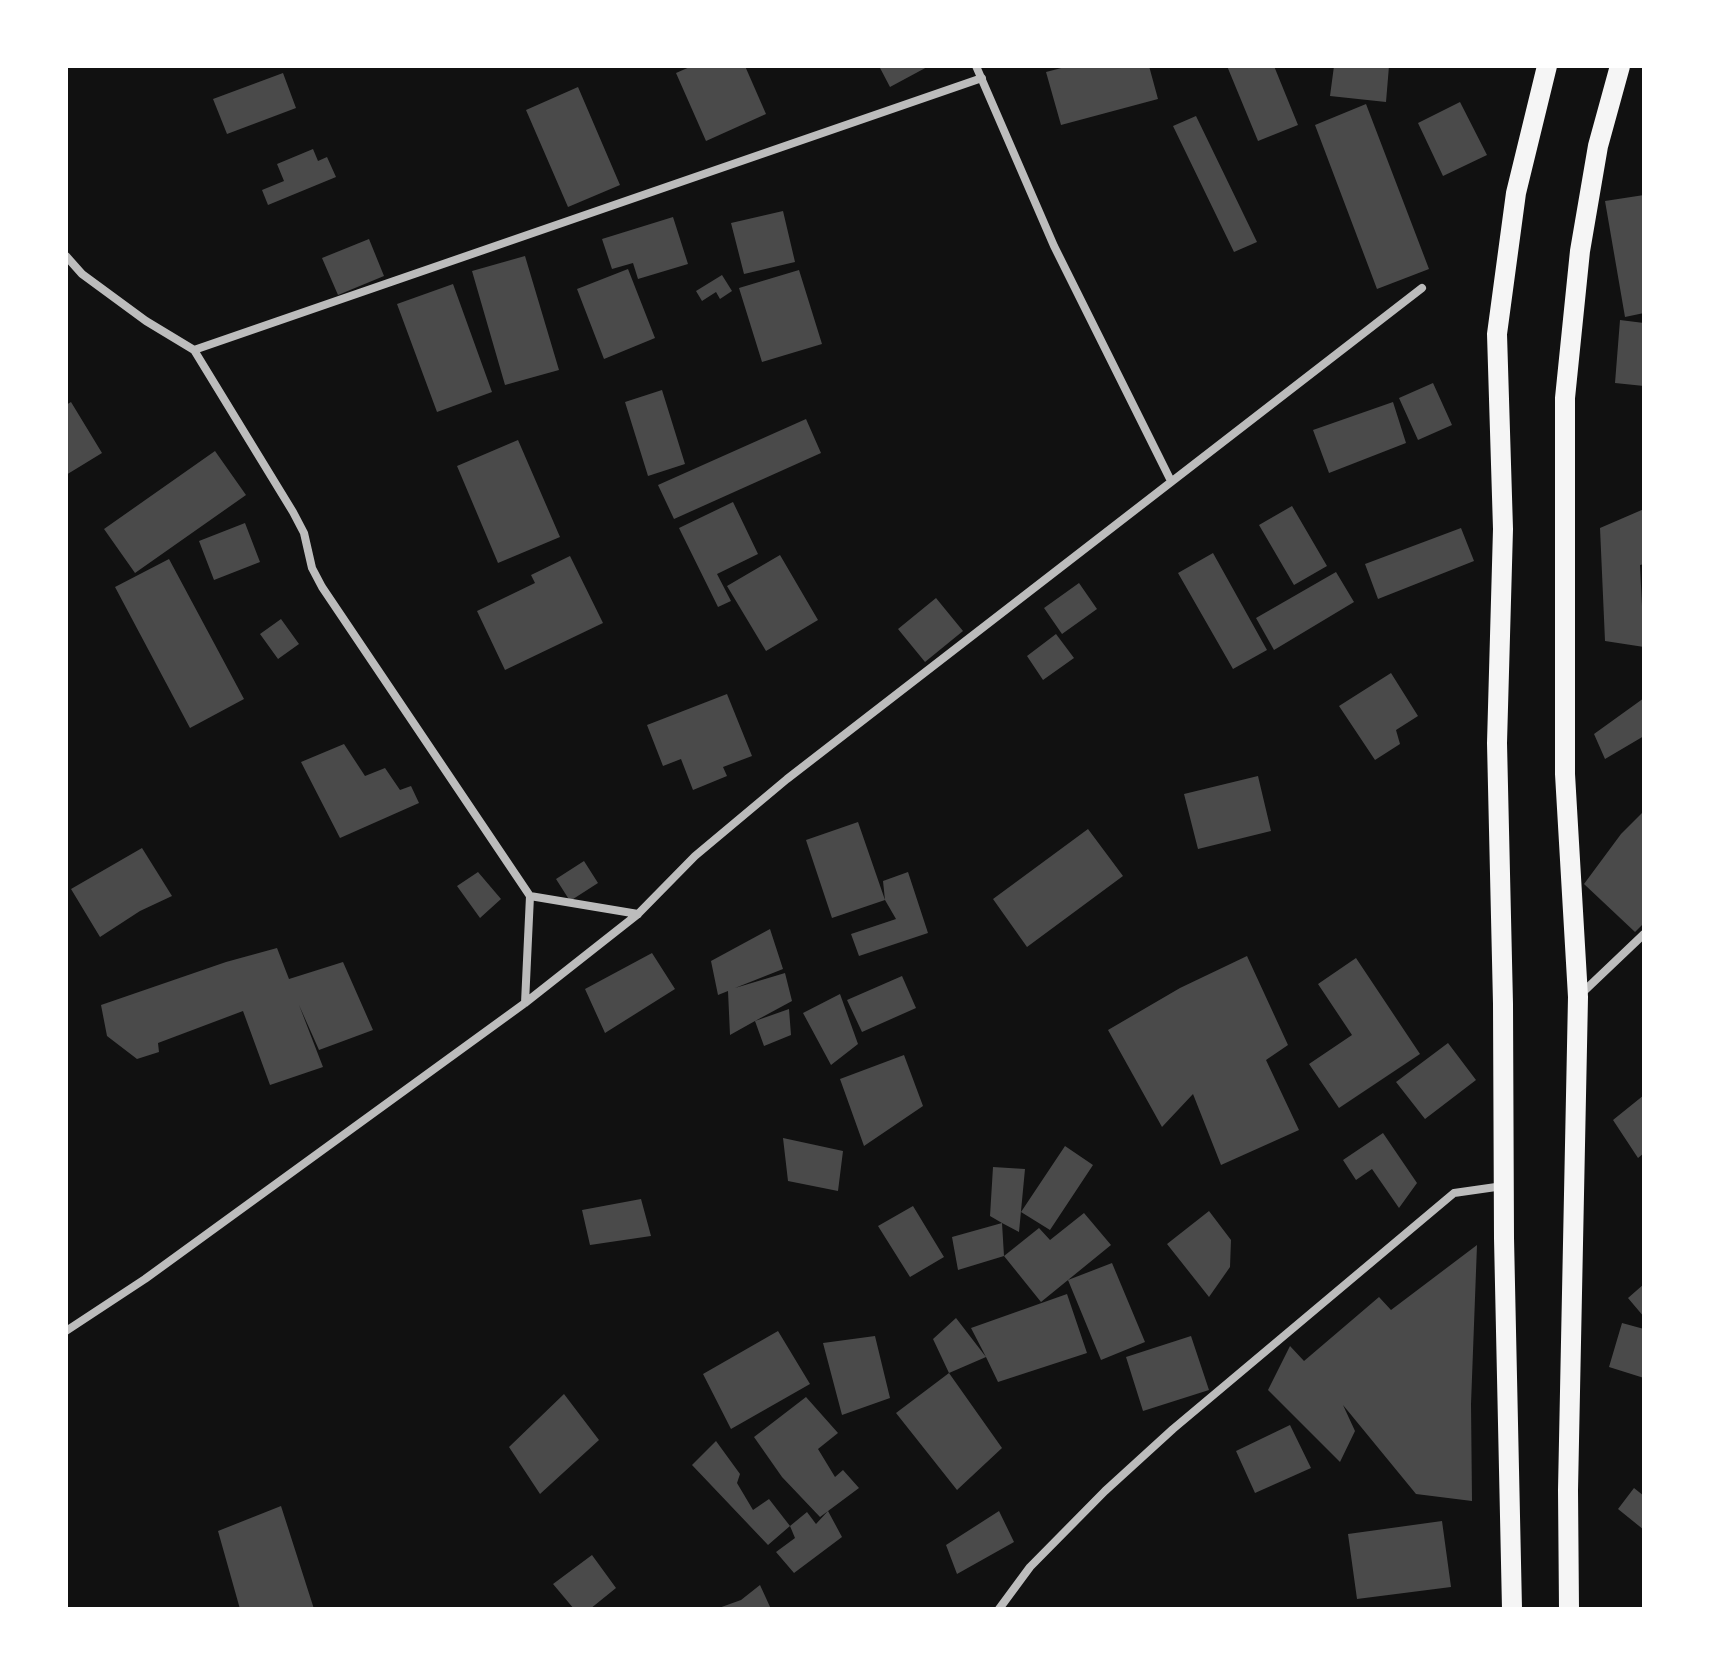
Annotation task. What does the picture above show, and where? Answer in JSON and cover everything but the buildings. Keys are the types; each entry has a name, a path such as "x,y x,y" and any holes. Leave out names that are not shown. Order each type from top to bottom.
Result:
{"main road":[{"path":"1512,1609 1497,743 1503,529 1497,334 1516,193 1547,66"},
{"path":"1569,1609 1568,1490 1578,997 1565,774 1565,398 1580,251 1598,146 1620,66"}],"street":[{"path":"976,66 1054,246 1171,481"},
{"path":"194,350 982,78"},
{"path":"66,256 82,274 146,321 194,350 293,512 304,533 312,568 322,587 530,896 525,1003"},
{"path":"66,1331 145,1279 525,1003 638,914 732,823 1422,288"},
{"path":"530,896 638,914"},
{"path":"1578,997 1644,934"},
{"path":"999,1609 1041,1556 1105,1491 1173,1429 1454,1193 1504,1186"}]}
